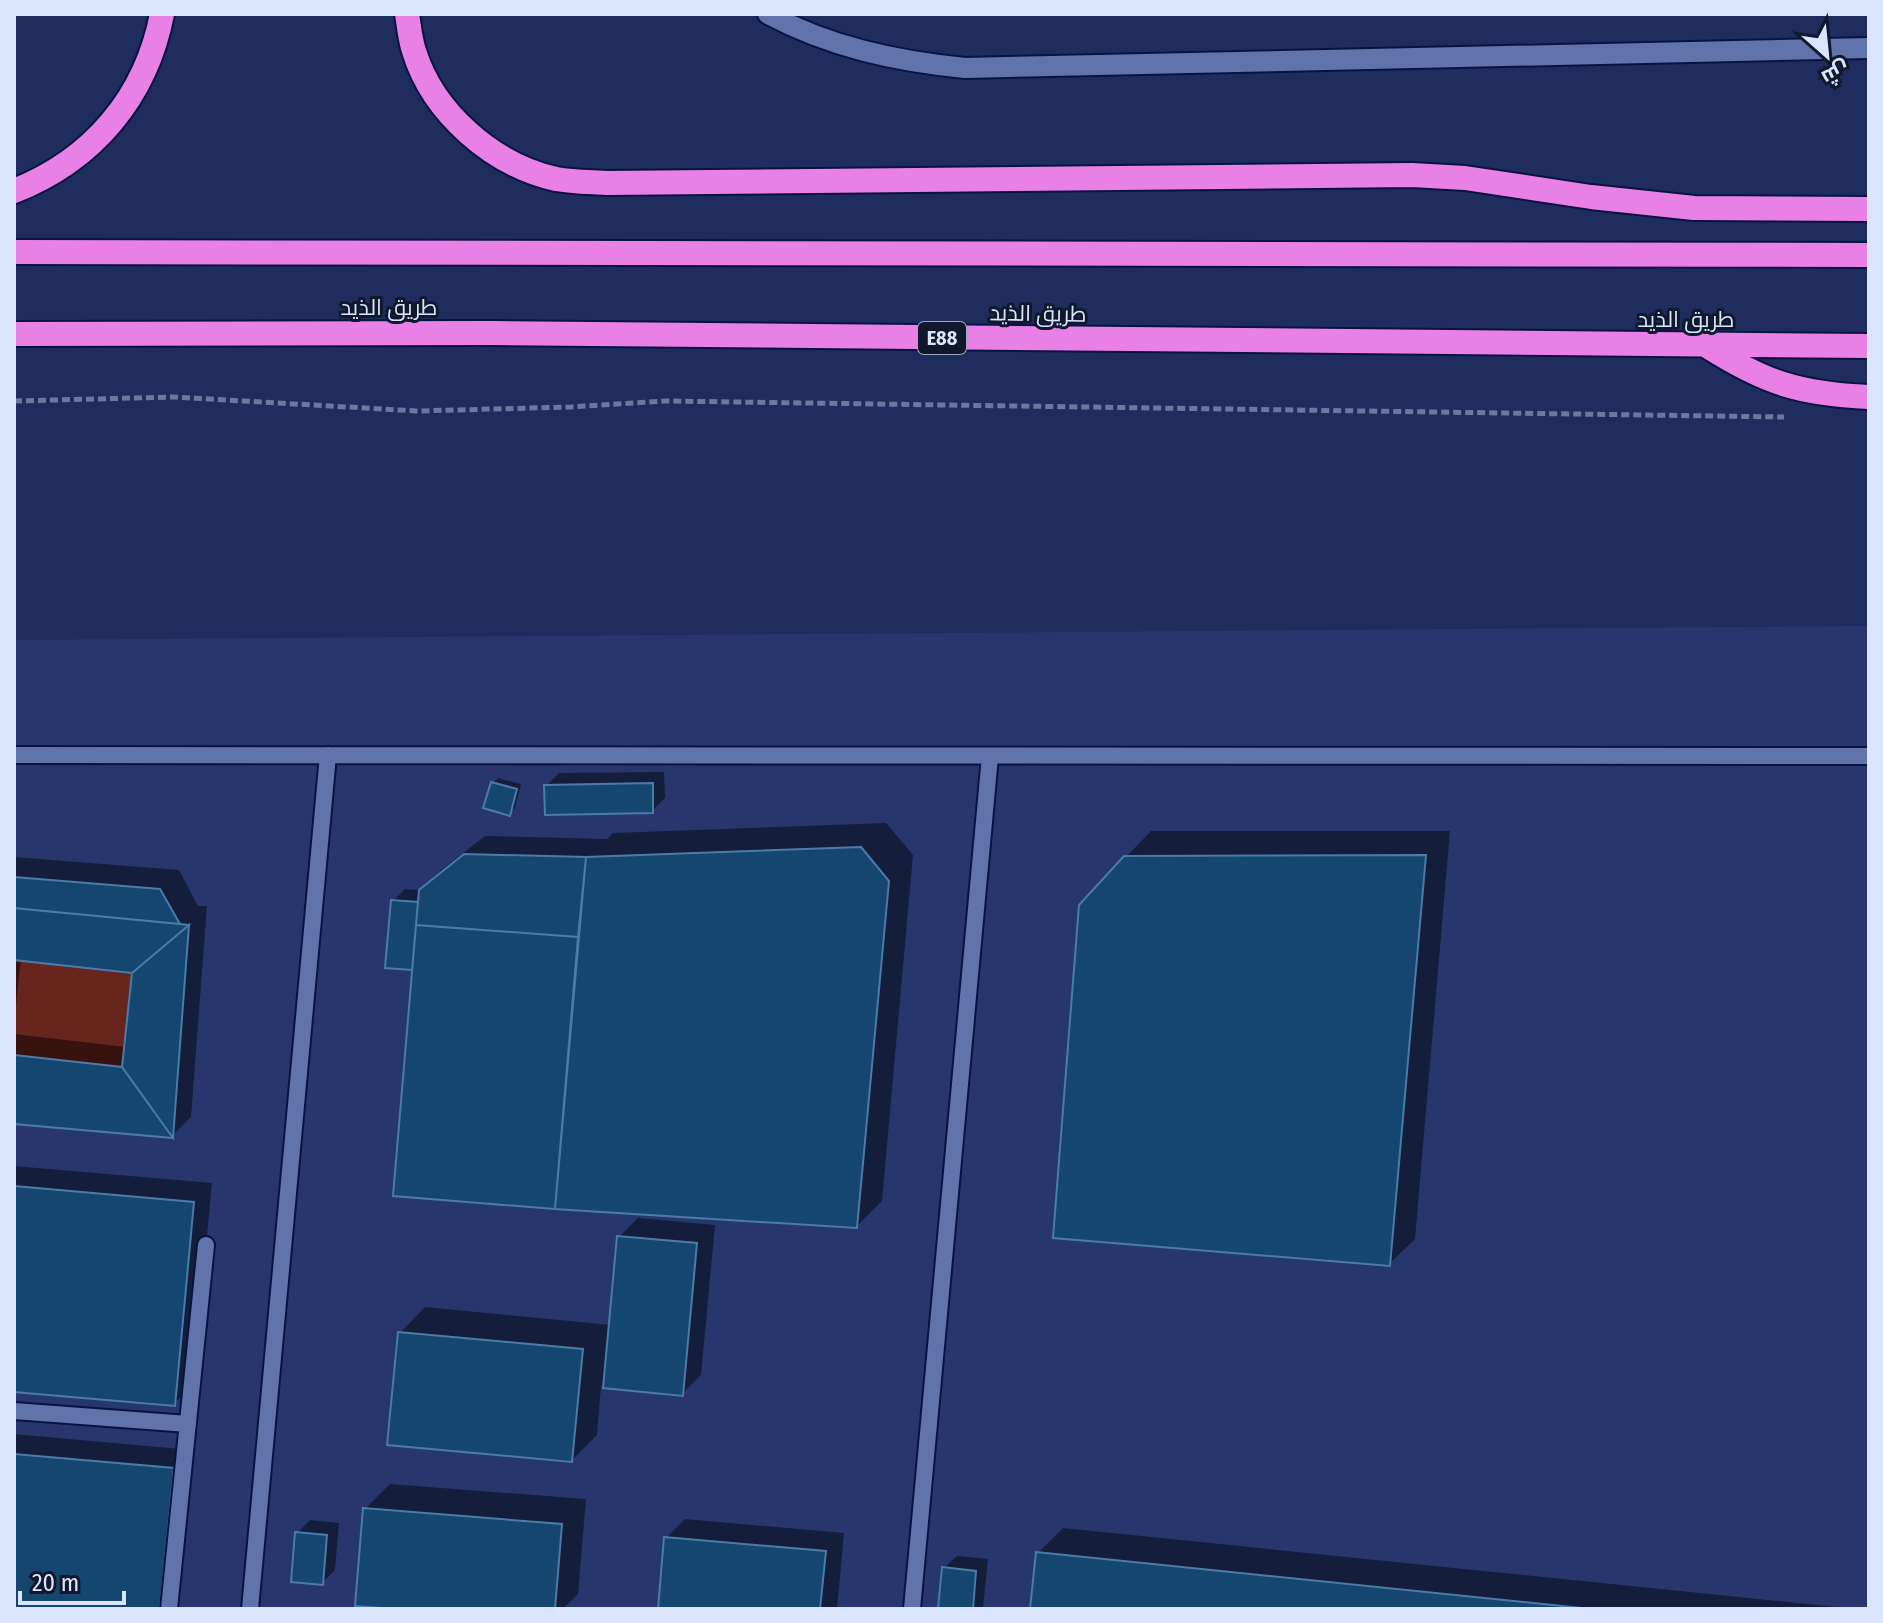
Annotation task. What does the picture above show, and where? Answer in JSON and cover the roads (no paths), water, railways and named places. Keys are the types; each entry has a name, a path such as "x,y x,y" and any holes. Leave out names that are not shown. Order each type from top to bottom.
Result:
{"highway":[{"path":"14,191 65,166 106,130 138,86 150,61 162,14"},
{"path":"407,14 414,52 436,97 468,134 509,162 556,179 622,183 1412,175 1505,183 1591,197 1694,208 1869,209"},
{"path":"14,252 1869,255"},
{"name":"طريق الذيد","path":"14,334 493,333 1869,346"},
{"path":"1707,346 1744,370 1785,387 1828,395 1869,397"}],"street":[{"path":"768,14 792,27 848,48 905,62 965,68 1869,48"}],"lane":[{"path":"14,755 1869,756"},
{"path":"250,1609 328,755"},
{"path":"912,1609 990,756"},
{"path":"169,1609 206,1245"},
{"path":"14,1411 188,1424"}]}
